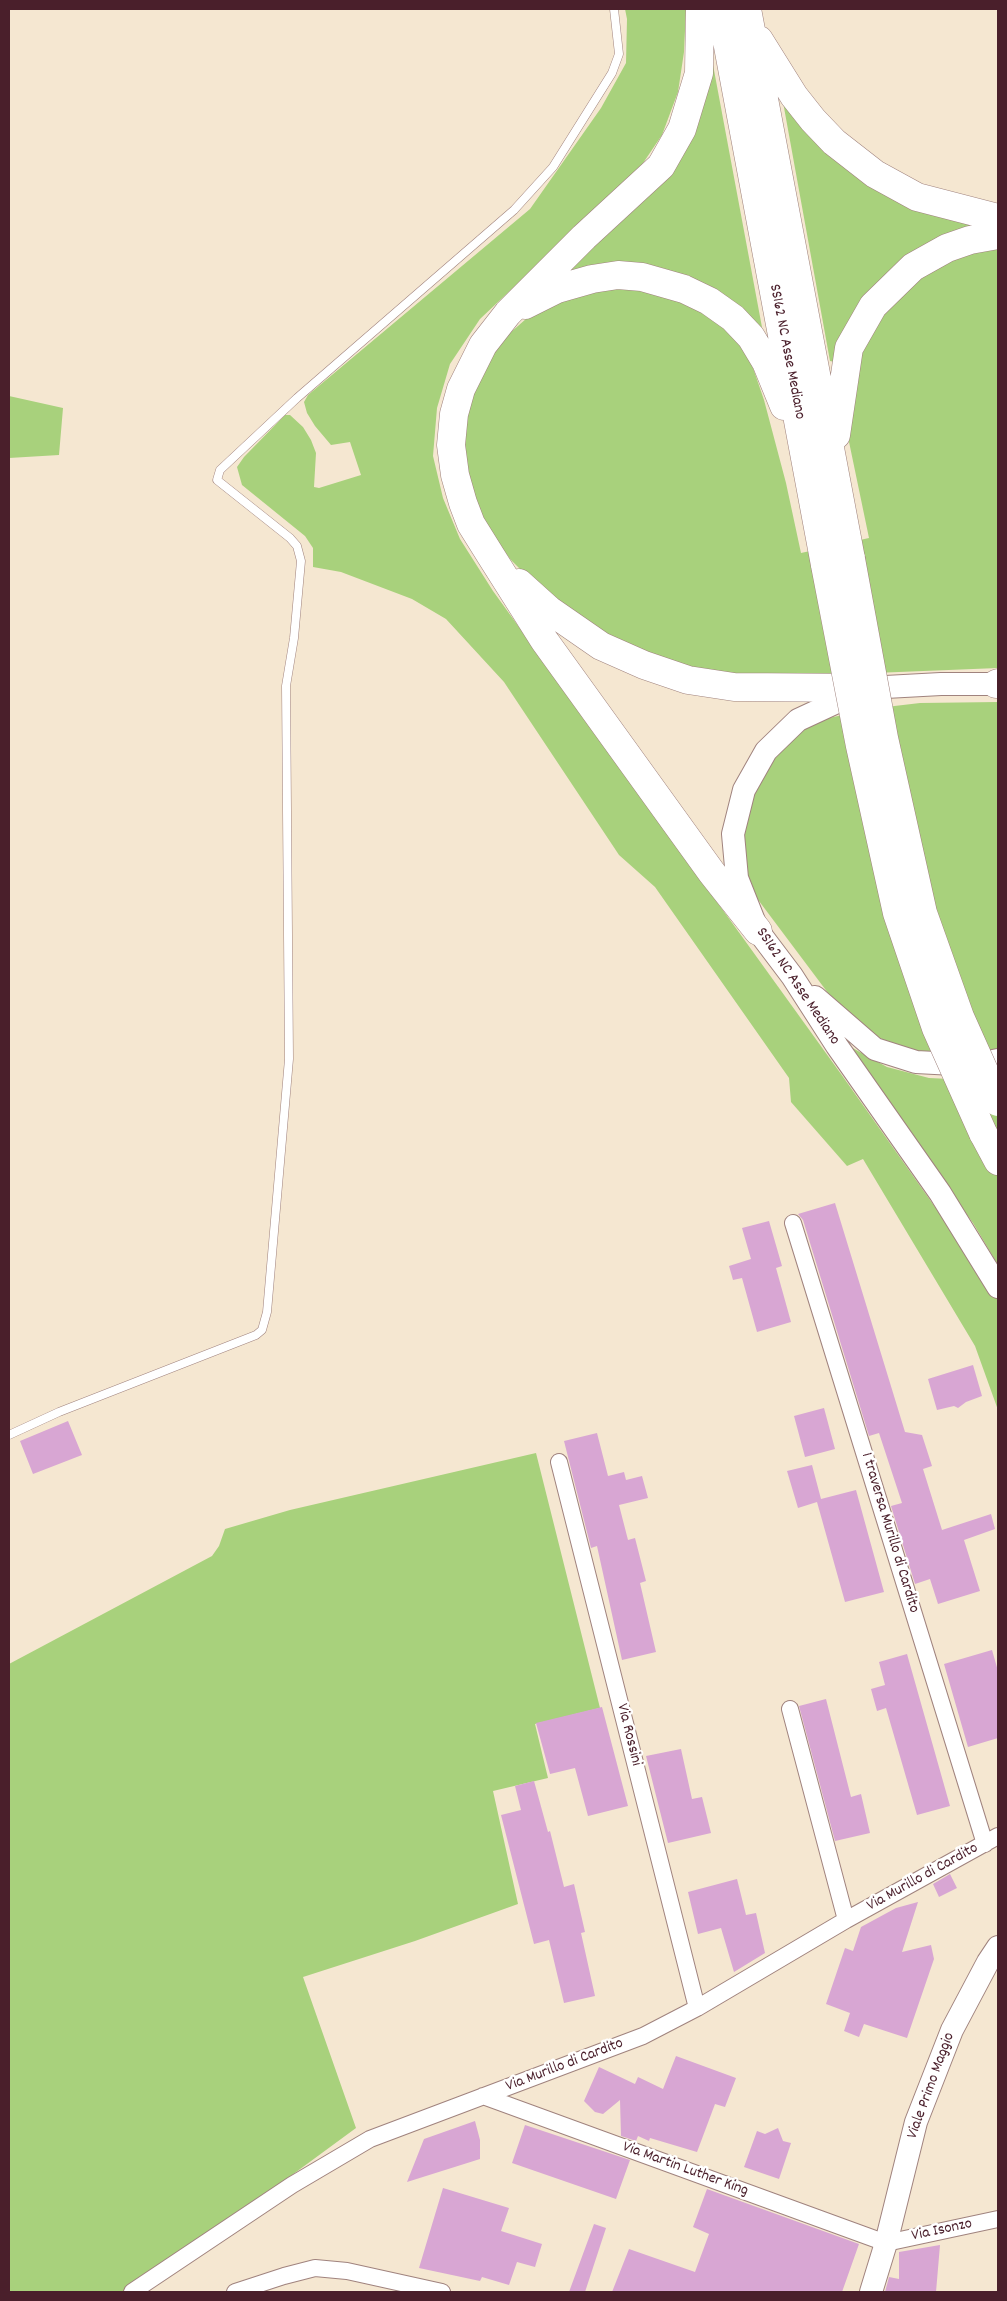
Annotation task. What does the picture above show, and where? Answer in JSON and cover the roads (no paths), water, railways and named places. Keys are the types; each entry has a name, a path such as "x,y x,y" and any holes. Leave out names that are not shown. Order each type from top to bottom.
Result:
{"highway":[{"path":"700,9 699,73 682,128 661,166 584,237 508,313 483,345 461,389 454,414 452,445 455,475 463,503 471,524 491,556 544,640 712,873 758,932"},
{"name":"SS162 NC Asse Mediano","path":"721,9 804,448 838,562 884,738 923,913 960,1017 998,1102"},
{"path":"749,17 794,96 834,142 875,174 917,197 998,218"},
{"name":"SS162 NC Asse Mediano","path":"749,17 832,461 838,562 860,746 897,913 936,1028 983,1133 998,1161"},
{"path":"832,461 840,400 850,348 873,306 913,267 947,248 970,240 998,235"},
{"path":"508,313 557,290 592,279 618,275 642,277 684,288 709,301 733,318 750,337 766,362 804,448"},
{"path":"491,556 549,610 601,646 644,665 688,680 734,686 867,688"}],"street":[{"name":"SS162 NC Asse Mediano","path":"997,684 940,684 867,688 798,720 766,751 744,790 733,834 737,878 758,932 792,976 837,1046 940,1193 998,1287"},
{"path":"792,976 875,1049 916,1062 973,1065 998,1060"},
{"name":"1 traversa Murillo di Cardito","path":"793,1223 992,1840"},
{"name":"Via Rossini","path":"559,1462 697,2008"},
{"path":"790,1709 846,1920"},
{"name":"Via Murillo di Cardito","path":"132,2292 292,2185 370,2139 643,2036 697,2008 846,1920 992,1840"},
{"name":"Viale Primo Maggio","path":"871,2292 886,2242 916,2122 952,2030 998,1947"},
{"name":"Via Martin Luther King","path":"483,2096 886,2242"},
{"name":"Via Isonzo","path":"886,2242 998,2219"},
{"path":"235,2292 315,2268 347,2271 442,2292"}],"lane":[{"path":"9,1434 59,1412 256,1335 262,1330 267,1312 289,1059 286,686 294,638 301,561 297,546 290,538 217,480 220,470 297,398 514,210 553,167 612,73 619,54 614,9"}]}
